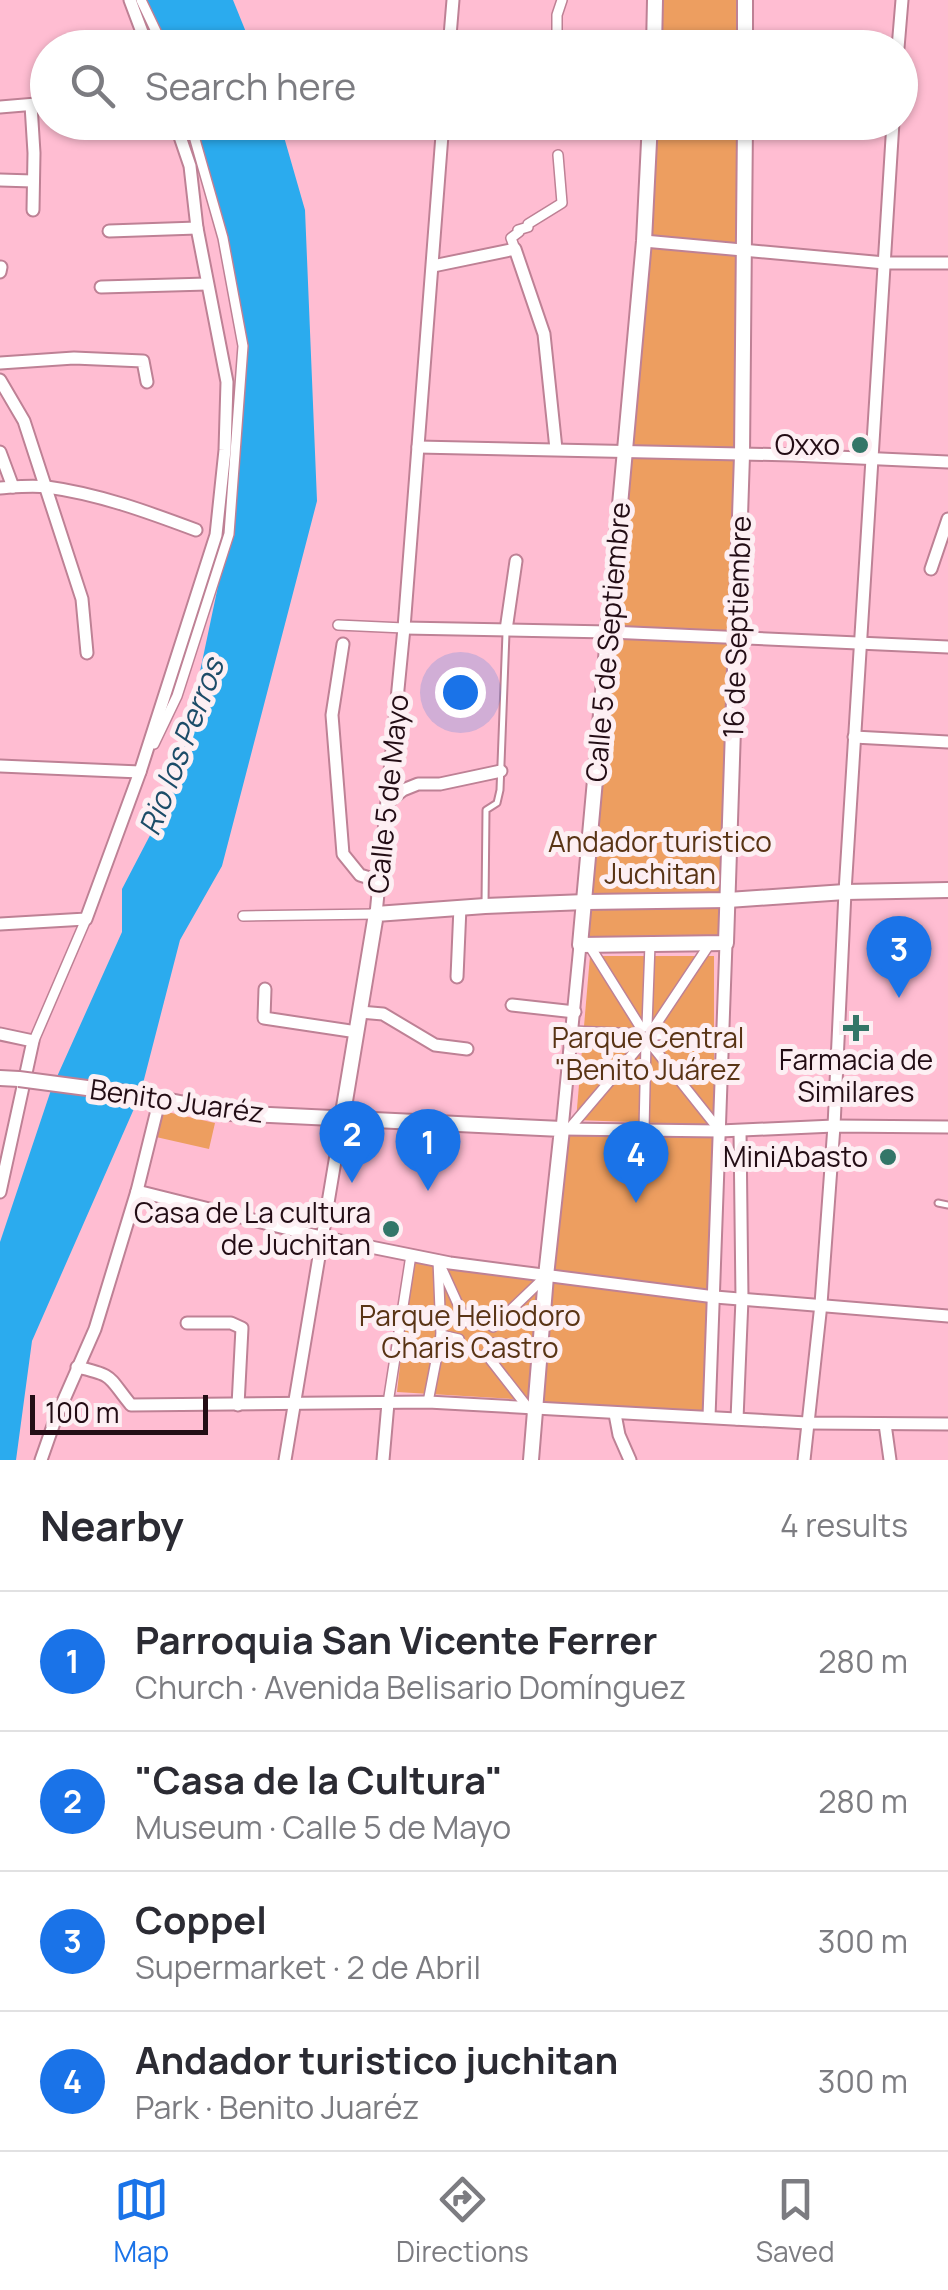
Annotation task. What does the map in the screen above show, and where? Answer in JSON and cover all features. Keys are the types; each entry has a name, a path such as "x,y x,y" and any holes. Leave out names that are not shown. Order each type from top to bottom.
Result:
{"street":[{"path":"130,0 141,30"},
{"path":"141,0 155,30"},
{"path":"450,30 453,0"},
{"path":"557,30 562,0"},
{"path":"655,30 656,0"},
{"path":"745,0 745,30"},
{"path":"900,30 902,0"},
{"path":"0,107 30,104"},
{"path":"32,140 33,210"},
{"path":"0,1190 33,1041 86,920 140,772 216,535 228,382 197,228 190,166 181,140"},
{"path":"140,772 177,696 229,534 243,346 224,238 195,140"},
{"name":"Calle 5 de Mayo","path":"285,1460 376,914 404,628 442,140"},
{"name":"Calle 5 de Septiembre","path":"532,1460 546,1276 566,1129 574,1012 585,945 649,140"},
{"name":"16 de Septiembre","path":"709,1417 724,1033 718,942 728,900 737,637 745,140"},
{"path":"804,1460 834,1126 892,140"},
{"path":"556,450 544,334 511,238 562,203 558,155"},
{"path":"0,180 34,181"},
{"path":"109,231 197,228"},
{"path":"644,241 884,263 948,263"},
{"path":"433,266 515,249"},
{"path":"102,287 207,284"},
{"path":"0,364 74,358 143,361 147,382"},
{"path":"0,380 24,420 82,599 86,653"},
{"path":"418,448 948,462"},
{"path":"0,452 6,488 46,487 135,507 196,530"},
{"path":"931,570 948,520"},
{"path":"506,630 516,560"},
{"path":"338,625 948,647"},
{"path":"343,644 332,716 343,854 360,875 379,881"},
{"path":"854,737 948,742"},
{"path":"0,766 140,772"},
{"path":"387,803 418,784 440,784 501,771"},
{"path":"243,916 948,890"},
{"path":"457,978 460,908"},
{"path":"0,924 86,920"},
{"path":"585,945 718,942"},
{"path":"566,1129 647,1035 718,942"},
{"path":"644,1130 650,944"},
{"path":"585,945 720,1131"},
{"path":"265,990 264,1018 356,1032"},
{"path":"512,1005 574,1012"},
{"path":"360,1012 383,1014 435,1045 467,1050"},
{"path":"573,1031 647,1035 724,1033"},
{"path":"0,1034 33,1041"},
{"name":"Benito Juaréz","path":"0,1078 160,1098 230,1113 342,1119 566,1129 948,1127"},
{"path":"41,1460 95,1329 138,1191 160,1098"},
{"path":"737,1418 742,1299 740,1131"},
{"path":"138,1191 438,1260 715,1297 948,1316"},
{"path":"384,1460 388,1402 412,1255"},
{"path":"438,1260 466,1322"},
{"path":"428,1402 441,1335 438,1260"},
{"path":"493,1327 546,1276"},
{"path":"187,1323 232,1323 242,1328 238,1405"},
{"path":"441,1335 458,1339"},
{"path":"494,1343 540,1348"},
{"path":"486,1354 533,1409"},
{"path":"78,1367 112,1378 132,1404 428,1402 808,1423 948,1424"},
{"path":"615,1414 619,1436 630,1460"},
{"path":"885,1424 890,1460"}],"lane":[{"path":"484,906 486,810 497,803 501,771 506,630"},
{"path":"938,1204 948,1205"}],"green space":[{"path":"655,0 745,0 745,30 654,30"},
{"name":"Andador turistico Juchitan","path":"649,140 745,140 726,943 580,945"},
{"name":"Parque Central \"Benito Juárez","path":"590,956 714,956 714,1125 576,1120"},
{"path":"163,1111 215,1123 209,1149 156,1137"},
{"name":"Parque Heliodoro Charis Castro","path":"562,1129 720,1131 709,1417 537,1409 531,1400 397,1392 412,1257 546,1277"}],"water":[{"path":"143,0 233,0 245,30 157,30"},
{"name":"Rio los Perros","path":"195,140 285,140 305,210 317,501 222,866 180,940 140,1095 32,1341 16,1460 0,1460 0,1242 51,1090 122,932 122,889 159,818 198,681 229,534 243,346 223,238"}],"place":[{"name":"Oxxo","path":"860,445"},
{"name":"Coppel","path":"899,998"},
{"name":"Farmacia de Similares","path":"856,1028"},
{"name":"MiniAbasto","path":"888,1157"},
{"name":"\"Casa de la Cultura\"","path":"352,1183"},
{"name":"Parroquia San Vicente Ferrer","path":"428,1191"},
{"name":"Andador turistico juchitan","path":"636,1203"},
{"name":"Casa de La cultura de Juchitan","path":"391,1229"}]}
